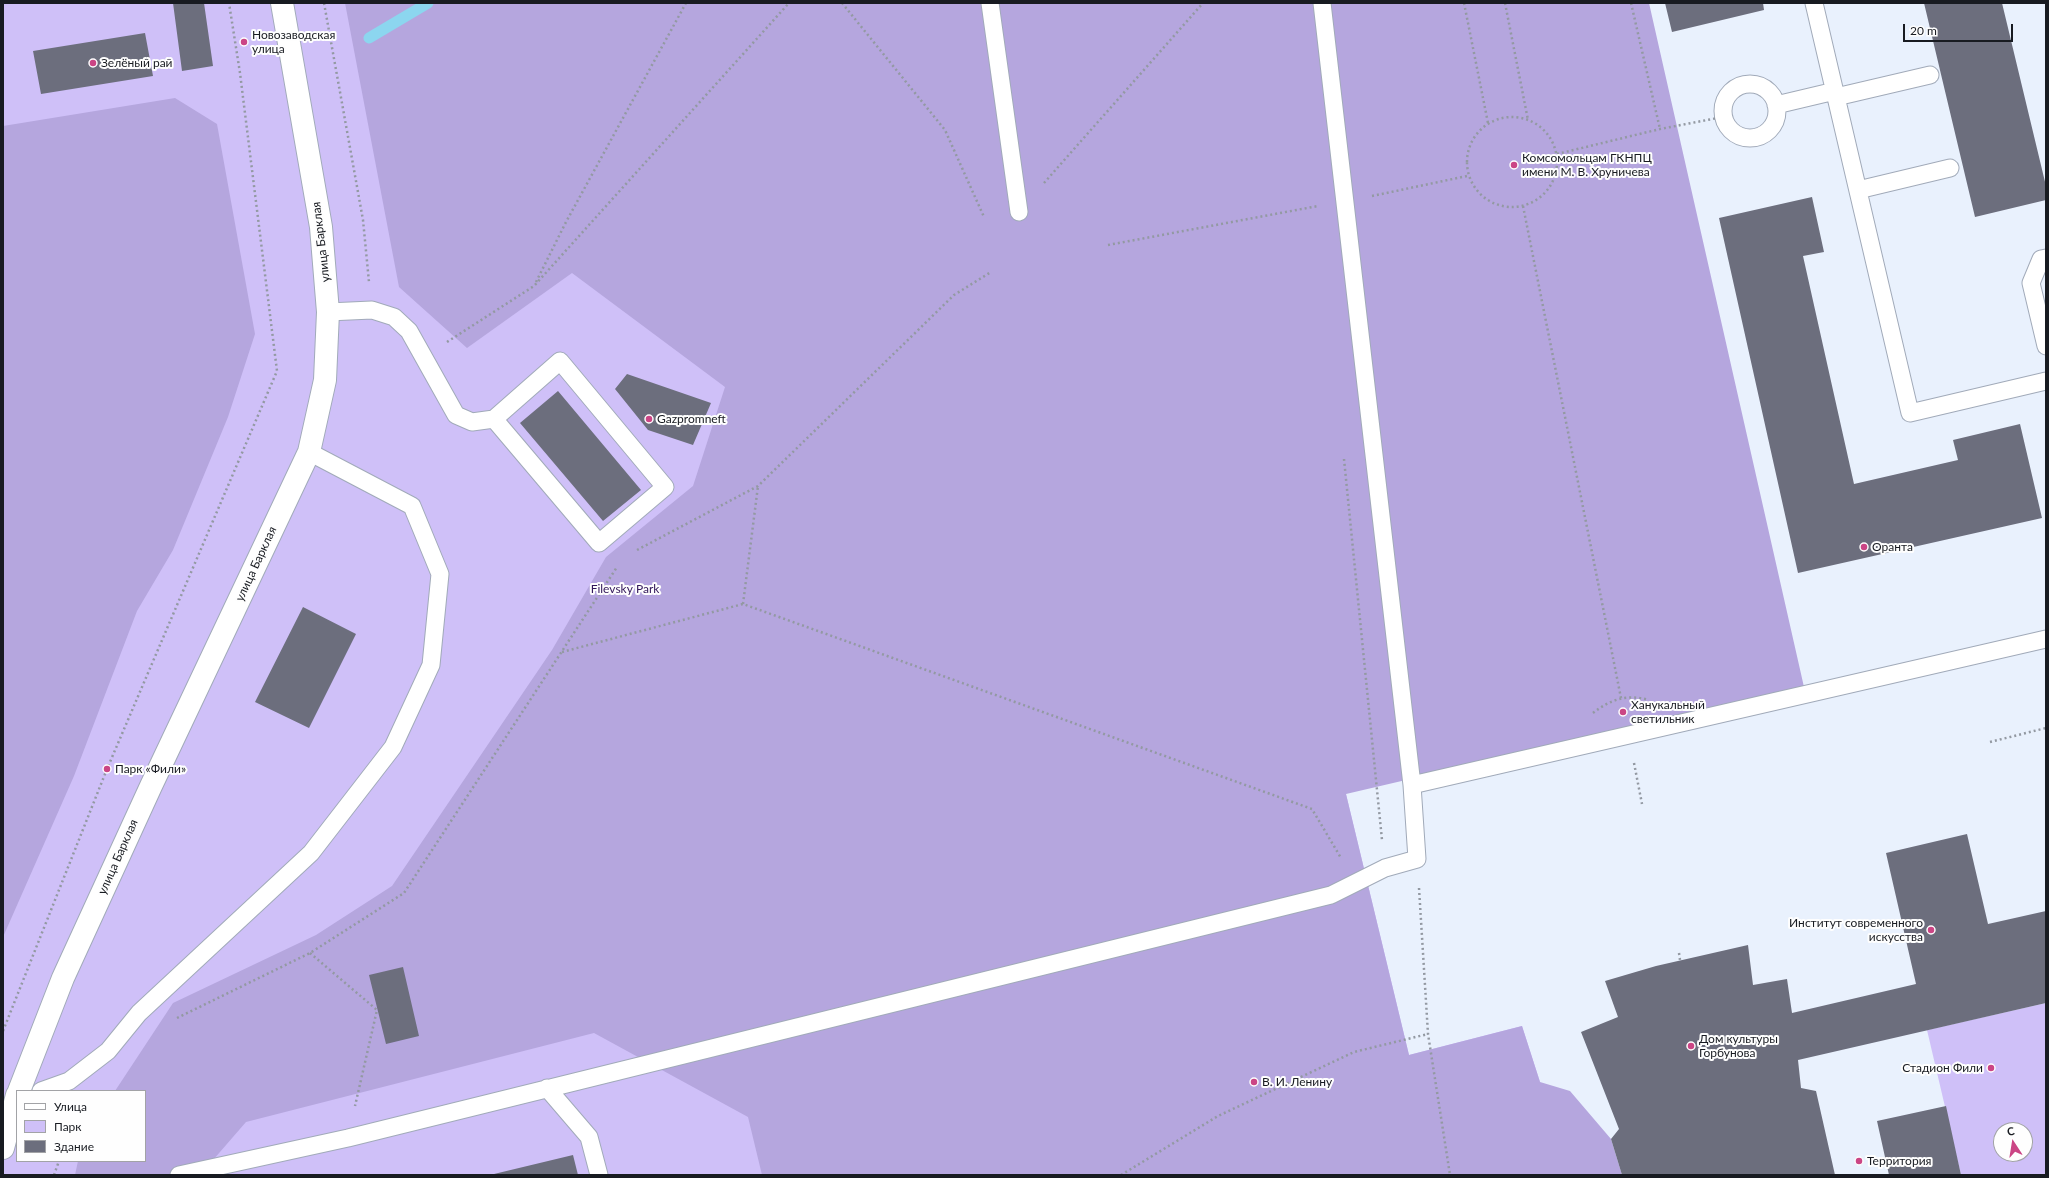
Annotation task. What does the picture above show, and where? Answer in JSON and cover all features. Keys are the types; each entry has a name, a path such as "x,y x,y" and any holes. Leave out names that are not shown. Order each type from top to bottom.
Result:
{"street":[{"name":"улица Барклая","path":"20,1090 63,978 138,814 309,452 325,380 328,312 321,227 282,3"},
{"name":"улица Барклая","path":"3,1148 16,1101"}],"lane":[{"path":"990,3 1019,212"},
{"path":"178,1175 348,1138 1331,895 1385,868 1417,859 1412,785 1322,3"},
{"path":"1814,3 1910,413 2046,381"},
{"path":"1776,105 1930,75"},
{"path":"1750,83 1762,86 1771,94 1776,105 1776,117 1771,128 1761,135 1749,138 1738,135 1728,127 1723,116 1723,104 1728,93 1738,86 1750,83"},
{"path":"1858,190 1950,168"},
{"path":"2046,258 2041,259 2031,283 2046,346"},
{"path":"328,312 372,310 394,317 409,331 456,415 472,422 494,418 560,361 665,487 599,543 494,418"},
{"path":"44,1090 69,1081 108,1051 139,1013 311,854 393,747 431,665 440,574 412,506 309,452"},
{"path":"1412,785 2046,639"},
{"path":"547,1088 589,1137 599,1175"}],"path":[{"path":"3,1031 107,769 277,371 240,73 229,3"},
{"path":"324,3 363,220 372,310"},
{"path":"534,286 566,222 686,3"},
{"path":"424,358 534,286 789,3"},
{"path":"842,3 945,130 984,216"},
{"path":"1019,212 1204,3"},
{"path":"1464,3 1488,123"},
{"path":"1505,3 1528,120"},
{"path":"1631,3 1660,129"},
{"path":"1557,154 1660,129 1723,116"},
{"path":"1508,117 1528,120 1547,133 1557,154 1555,177 1543,196 1523,206 1504,207 1487,200 1474,188 1467,176 1467,152 1475,136 1488,123 1508,117"},
{"path":"1108,245 1345,201 1467,176"},
{"path":"1317,198 1319,214"},
{"path":"1523,206 1621,698"},
{"path":"636,550 758,486 954,295 991,272"},
{"path":"1344,458 1385,868"},
{"path":"743,604 758,486"},
{"path":"174,1019 310,953 404,894 619,564"},
{"path":"562,652 743,604 1312,809 1350,872 1358,881"},
{"path":"1990,742 2046,728"},
{"path":"1628,735 1642,804"},
{"path":"1417,859 1428,1034 1450,1175"},
{"path":"310,953 377,1010 348,1138"},
{"path":"1679,953 1680,960"},
{"path":"1121,1175 1218,1116 1354,1052 1428,1034"},
{"path":"54,1175 59,1162"}],"green space":[{"name":"Filevsky Park","path":"3,3 1649,3 1346,794 1409,1055 1522,1026 1570,1175 3,1175"},
{"name":"Filevsky Park","path":"345,3 1649,3 1804,687 1346,794 1409,1055 1522,1026 1540,1082 1570,1091 1611,1139 1622,1175 762,1175 748,1117 594,1033 246,1122 200,1175 75,1175 78,1162 146,1162 146,1090 116,1090 173,1003 316,935 392,886 552,650 606,557 693,486 725,387 572,273 467,348 399,287"},
{"path":"175,98 217,124 255,334 228,417 173,550 137,611 74,776 3,937 3,126"},
{"name":"Стадион Фили","path":"2046,1003 2046,1175 1961,1175 1927,1030"}],"building":[{"path":"173,3 204,3 213,66 182,71"},
{"path":"1665,3 1763,3 1764,10 1672,32"},
{"path":"1924,3 2002,3 2046,186 2046,200 1975,217"},
{"name":"Зелёный рай","path":"145,33 153,76 41,94 33,51"},
{"path":"1812,197 1824,252 1803,256 1854,484 1958,460 1953,440 2020,424 2042,518 1798,573 1719,218"},
{"path":"627,374 711,403 693,445 648,430 615,389"},
{"path":"558,391 641,490 603,521 520,423"},
{"path":"303,607 356,634 309,728 255,702"},
{"name":"Дом культуры Горбунова","path":"1967,834 1988,924 2046,911 2046,1003 1798,1060 1801,1088 1816,1091 1835,1175 1622,1175 1611,1139 1619,1129 1581,1032 1618,1017 1605,981 1656,966 1748,945 1753,985 1787,979 1792,1013 1916,984 1886,853"},
{"path":"403,967 419,1036 386,1044 369,975"},
{"path":"1946,1106 1961,1175 1889,1175 1877,1121"},
{"path":"573,1155 578,1175 494,1174"}],"waterway":[{"path":"369,38 428,3"}],"place":[{"name":"Новозаводская улица","path":"244,42"},
{"name":"Зелёный рай","path":"93,63"},
{"name":"Комсомольцам ГКНПЦ имени М. В. Хруничева","path":"1514,165"},
{"name":"Gazpromneft","path":"649,419"},
{"name":"Оранта","path":"1864,547"},
{"name":"Ханукальный светильник","path":"1623,712"},
{"name":"Парк «Фили»","path":"107,769"},
{"name":"Институт современного искусства","path":"1931,930"},
{"name":"Дом культуры Горбунова","path":"1691,1046"},
{"name":"Стадион Фили","path":"1991,1068"},
{"name":"В. И. Ленину","path":"1254,1082"},
{"name":"Территория","path":"1859,1161"}]}
